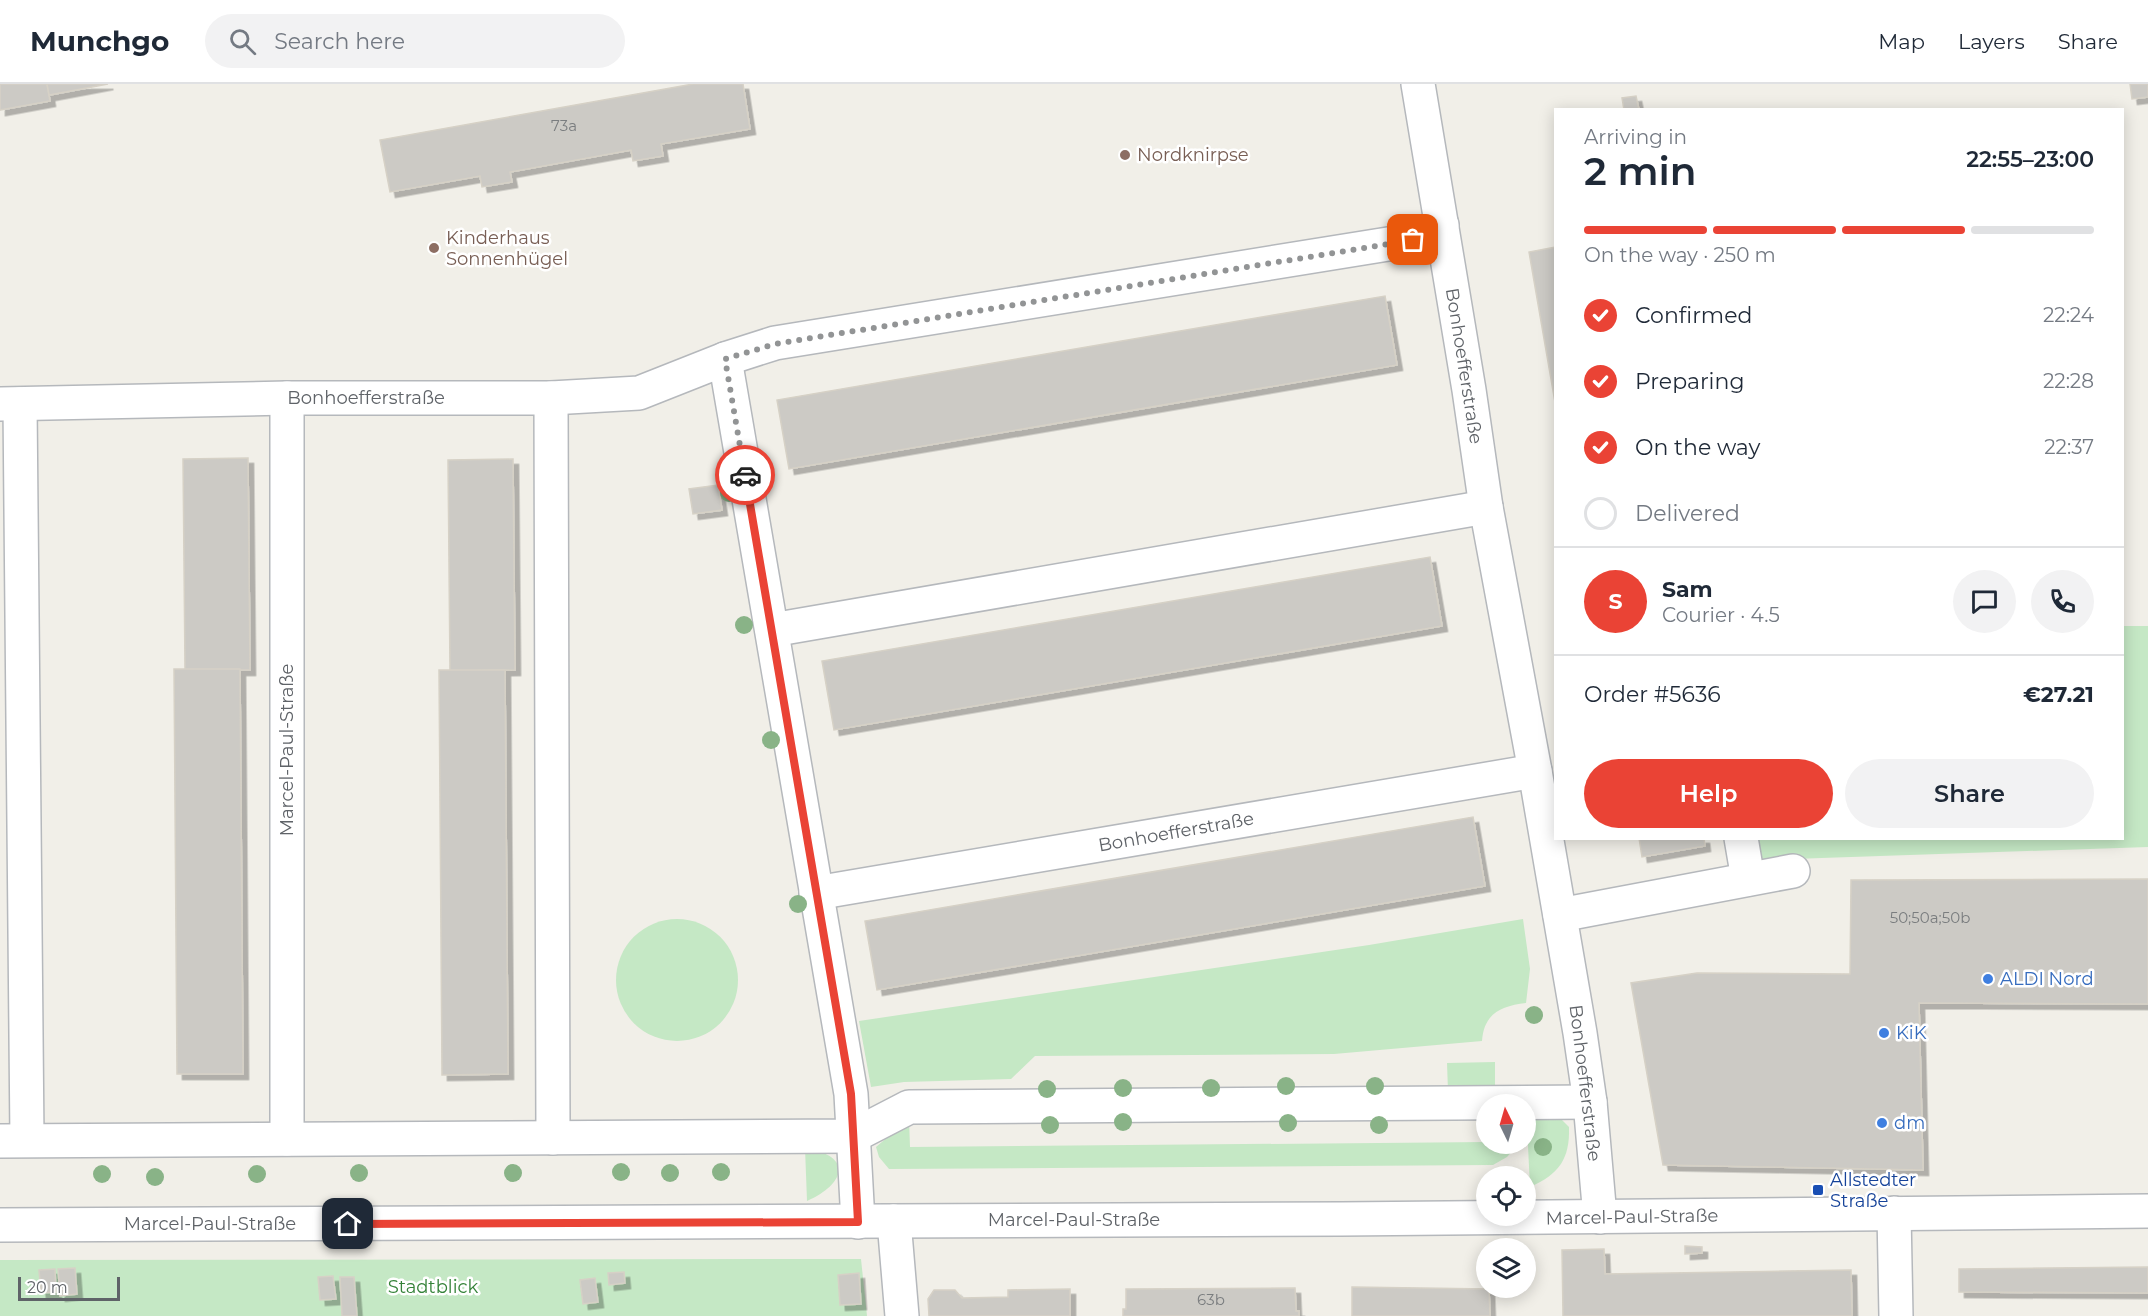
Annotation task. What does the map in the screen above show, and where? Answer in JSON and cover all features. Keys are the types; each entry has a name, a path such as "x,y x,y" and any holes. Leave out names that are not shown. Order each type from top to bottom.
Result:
{"street":[{"name":"Bonhoefferstraße","path":"1418,84 1443,225 1486,507 1535,771 1590,1101 1600,1217"},
{"name":"Bonhoefferstraße","path":"10,404 287,398 551,398 639,393 725,359 786,342 1413,240 1443,225"},
{"path":"725,359 851,1094 858,1222"},
{"name":"Marcel-Paul-Straße","path":"287,398 287,1139"},
{"path":"551,398 552,1138"},
{"path":"10,404 14,1140 853,1136 909,1107 1590,1101"},
{"path":"772,630 1486,507"},
{"name":"Bonhoefferstraße","path":"816,894 1535,771"},
{"path":"1741,840 1748,879"},
{"path":"1560,915 1793,871"},
{"name":"Marcel-Paul-Straße","path":"0,1225 1600,1217 2148,1210"},
{"path":"1894,1213 1896,1316"},
{"path":"894,1221 902,1316"}],"green space":[{"path":"2124,626 2148,626 2148,847 1761,860 1757,840 2124,840"},
{"path":"677,919 700,924 720,937 733,957 738,980 733,1003 720,1023 700,1036 677,1041 654,1036 634,1023 621,1003 616,980 621,957 634,937 654,924"},
{"path":"1523,919 1530,969 1526,1003 1508,1006 1495,1013 1486,1024 1482,1041 1334,1054 1035,1056 1011,1079 904,1082 871,1087 859,1021 1369,945"},
{"path":"1495,1062 1495,1090 1448,1091 1447,1063"},
{"path":"1557,1115 1569,1127 1569,1138 1561,1164 1548,1177 1536,1184 1536,1166 1529,1166 1528,1154 1536,1154 1536,1117"},
{"path":"909,1119 910,1147 1476,1142 1476,1154 1510,1154 1493,1165 889,1169 879,1157 876,1147"},
{"path":"805,1148 831,1157 839,1171 830,1187 807,1201"},
{"name":"Stadtblick","path":"861,1259 867,1316 0,1316 0,1260"}],"building":[{"path":"0,84 47,84 50,101 0,110"},
{"path":"47,84 108,84 49,95"},
{"path":"693,84 743,84 750,129 661,144 663,156 633,161 631,150 510,172 512,182 482,187 480,176 390,192 380,140"},
{"path":"2130,84 2148,84 2148,97 2132,99"},
{"path":"1636,96 1639,108 1624,108 1622,98"},
{"path":"1554,247 1554,396 1529,252"},
{"path":"1385,296 1397,365 789,469 777,400"},
{"path":"248,458 250,670 185,670 183,459"},
{"path":"513,459 515,670 450,671 448,460"},
{"path":"718,485 722,510 693,514 689,489"},
{"path":"1430,557 1442,626 834,730 822,661"},
{"path":"174,669 240,669 243,1074 177,1074"},
{"path":"439,670 505,670 508,1074 442,1075"},
{"path":"1473,817 1485,886 877,990 865,921"},
{"path":"1639,840 1704,840 1705,846 1642,857"},
{"path":"2148,879 2148,1004 1919,1003 1923,1170 1663,1165 1631,983 1697,973 1850,974 1851,880"},
{"path":"1685,1246 1702,1247 1702,1253 1685,1254"},
{"path":"1604,1249 1605,1274 1851,1270 1852,1316 1563,1316 1562,1250"},
{"path":"2148,1267 2148,1293 1959,1292 1959,1269"},
{"path":"75,1268 77,1294 60,1296 58,1269"},
{"path":"55,1269 56,1292 41,1293 39,1270"},
{"path":"624,1272 625,1283 609,1285 608,1273"},
{"path":"859,1273 861,1304 840,1305 838,1275"},
{"path":"333,1276 336,1299 320,1300 318,1277"},
{"path":"340,1277 354,1277 357,1316 342,1316"},
{"path":"595,1278 598,1302 583,1304 580,1280"},
{"path":"1352,1287 1476,1289 1476,1298 1489,1298 1490,1316 1352,1316"},
{"path":"1295,1288 1296,1311 1299,1311 1299,1316 1123,1316 1123,1309 1126,1309 1126,1289"},
{"path":"1070,1289 1070,1316 929,1316 928,1299 934,1290 955,1290 962,1298 1008,1297 1008,1290"}],"way so far":[{"path":"745,475 725,359 775,344 1413,240"}],"place":[{"name":"Nordknirpse","path":"1125,155"},
{"name":"Kinderhaus Sonnenhügel","path":"434,248"},
{"name":"ALDI Nord","path":"1988,979"},
{"name":"KiK","path":"1884,1033"},
{"name":"dm","path":"1882,1123"},
{"name":"Allstedter Straße","path":"1818,1190"}],"route":[{"path":"348,1224 858,1222 851,1094 745,475"}]}
